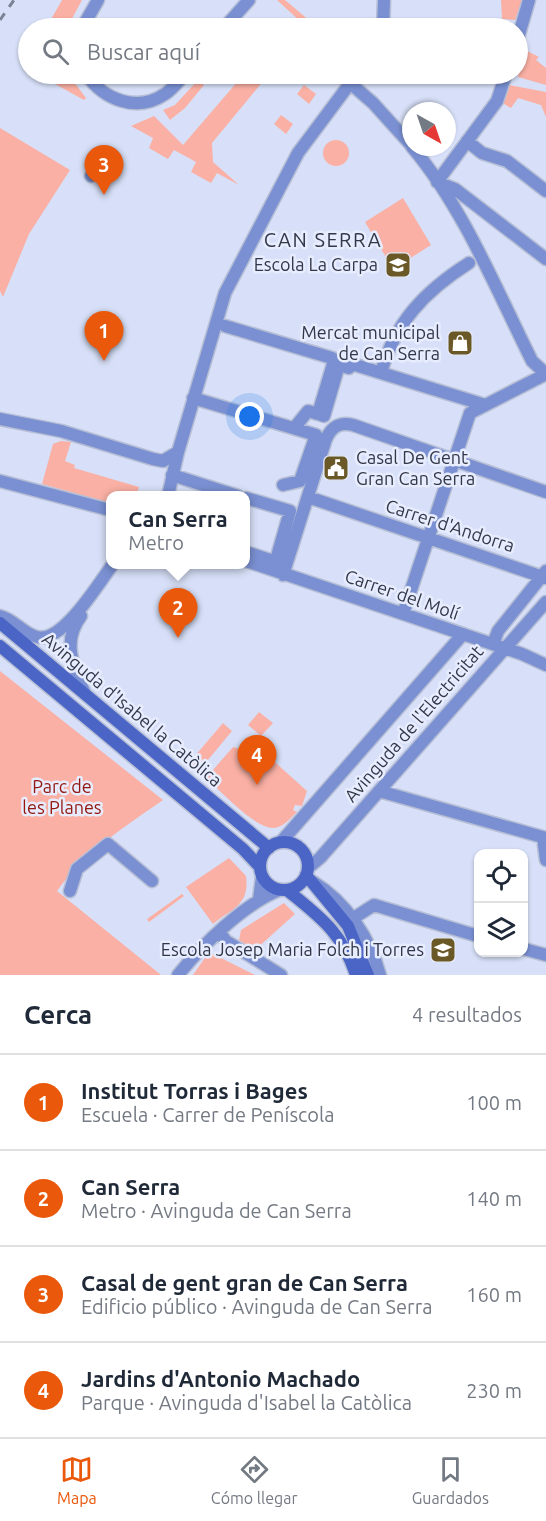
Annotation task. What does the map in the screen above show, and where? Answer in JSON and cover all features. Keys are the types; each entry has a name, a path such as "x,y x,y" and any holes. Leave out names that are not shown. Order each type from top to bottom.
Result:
{"street":[{"path":"88,18 98,0"},
{"path":"233,18 249,0"},
{"path":"383,18 384,0"},
{"path":"524,18 530,0"},
{"path":"95,84 104,94 114,99 135,103 162,96 175,84"},
{"path":"169,491 220,304 246,249 298,153 350,84"},
{"path":"359,84 402,135"},
{"path":"437,182 497,101 502,84"},
{"path":"468,141 482,153 507,161 546,191"},
{"path":"91,176 104,156"},
{"path":"403,614 470,413 546,374 532,361 479,256 437,182 419,156"},
{"path":"437,182 454,189 546,259"},
{"path":"381,373 394,336 414,307 439,283 469,263"},
{"path":"225,326 332,358 333,364 318,414 303,411 295,427"},
{"path":"278,568 308,498 326,439 339,365 349,368 352,363 485,405"},
{"path":"333,364 336,364 321,415 329,422 353,425 546,492"},
{"path":"193,398 316,435 300,482 283,485"},
{"path":"4,420 61,431 163,461 178,452"},
{"path":"160,491 178,452"},
{"path":"172,475 225,491"},
{"path":"0,481 106,509"},
{"name":"Carrer d'Andorra","path":"308,498 544,575"},
{"path":"250,499 290,511 278,568"},
{"name":"Carrer del Molí","path":"250,554 278,568 403,614 506,648 546,665"},
{"name":"Carrer del Molí","path":"250,562 278,568"},
{"path":"0,616 32,636 49,637 69,621 109,569"},
{"path":"85,694 70,657 73,629 118,569"},
{"name":"Avinguda de l'Electricitat","path":"493,644 498,631 544,575"},
{"name":"Avinguda de l'Electricitat","path":"309,875 320,858 546,602"},
{"name":"Avinguda d'Isabel la Catòlica","path":"0,623 269,848"},
{"name":"Avinguda de l'Electricitat","path":"281,842 463,634"},
{"name":"Avinguda d'Isabel la Catòlica","path":"0,646 243,849 261,872"},
{"path":"379,791 545,838 546,860"},
{"path":"259,899 261,872 269,848 281,842 299,847 307,860 309,875 348,926 368,975"},
{"path":"70,891 77,869 108,844 152,880"},
{"path":"261,872 271,887 283,890 314,910 333,929 345,948 356,975"},
{"path":"178,975 194,956 259,899 302,882 309,875"},
{"path":"309,875 352,919 371,948 380,975"},
{"path":"352,919 374,905 474,935"},
{"path":"220,933 226,942 281,975"},
{"path":"528,950 546,955"}],"green space":[{"path":"62,0 82,0 72,18 52,18"},
{"path":"277,0 285,0 306,18 297,18"},
{"path":"501,0 522,0 516,18 502,18"},
{"path":"528,52 539,57 536,60 546,68 546,85 528,80"},
{"path":"55,84 76,84 86,98 84,100"},
{"path":"194,84 204,85 185,108 170,120 163,110 175,105"},
{"path":"235,84 261,84 212,143 213,162 239,185 217,173 211,183 191,172 196,162 174,150 168,159 149,148 153,138 131,126 154,116 183,145"},
{"path":"304,85 316,94 309,104 297,94"},
{"path":"509,85 546,92 546,117 541,105 518,98 511,108 501,102"},
{"path":"281,115 293,124 286,134 274,124"},
{"path":"0,128 70,170 29,234 3,297 0,291"},
{"path":"336,140 345,144 349,153 345,162 336,166 327,162 323,153 327,144"},
{"path":"403,198 431,245 393,269 365,222"},
{"path":"61,441 71,442 65,461 75,465 74,468 139,487 138,491 106,491 106,502 42,484 53,444"},
{"name":"Parc de les Planes","path":"0,671 163,800 93,852 57,891 161,975 0,975"},
{"path":"259,712 273,723 261,736 248,725"},
{"path":"223,723 232,731 198,772 188,764"},
{"path":"233,747 268,756 307,791 302,806 295,805 293,810 297,812 284,824 274,828 257,822 238,808 206,778"},
{"path":"229,858 246,876 245,894 238,906 213,924 186,887"},
{"path":"182,894 184,896 149,922 147,919"},
{"path":"284,903 295,914 255,950 239,940 241,930"},
{"path":"209,952 255,975 193,975"}],"railway":[{"path":"0,20 14,0"}],"place":[{"name":"Casal de gent gran de Can Serra","path":"104,195"},
{"name":"Escola La Carpa","path":"398,265"},
{"name":"Mercat municipal de Can Serra","path":"460,343"},
{"name":"Institut Torras i Bages","path":"104,361"},
{"name":"Casal De Gent Gran Can Serra","path":"336,468"},
{"name":"Can Serra","path":"178,638"},
{"name":"Jardins d'Antonio Machado","path":"257,785"},
{"name":"Escola Josep Maria Folch i Torres","path":"443,950"}],"district":[{"name":"CAN SERRA","path":"323,240"}]}
